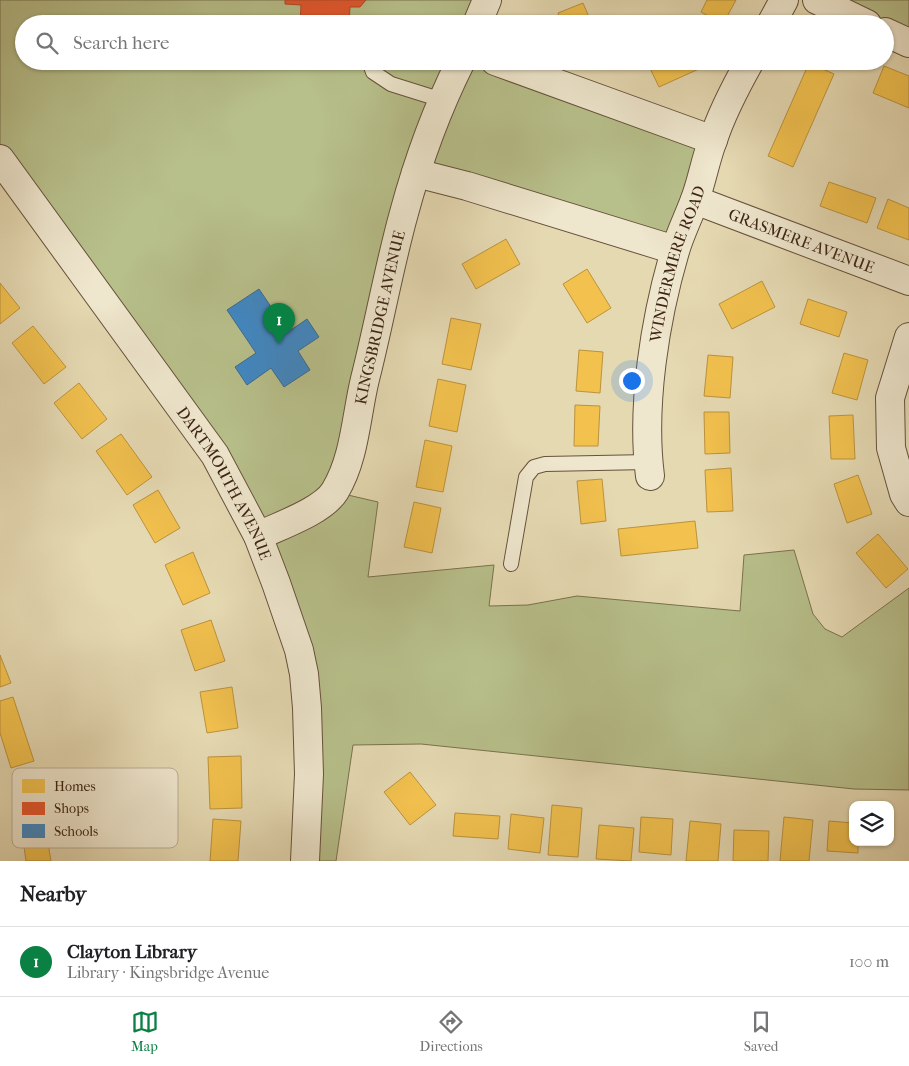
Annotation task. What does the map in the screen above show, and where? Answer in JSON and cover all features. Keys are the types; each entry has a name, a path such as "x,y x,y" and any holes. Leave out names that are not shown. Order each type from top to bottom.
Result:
{"street":[{"path":"481,15 487,0"},
{"path":"776,15 784,0"},
{"path":"817,0 849,15"},
{"path":"894,36 909,43"},
{"name":"KINGSBRIDGE AVENUE","path":"258,536 324,504 335,492 348,463 360,399 403,215 442,100 457,70"},
{"path":"520,70 713,140"},
{"name":"WINDERMERE ROAD","path":"649,469 648,402 657,326 675,250 695,200 713,140 734,89 745,70"},
{"name":"DARTMOUTH AVENUE","path":"0,159 215,455 258,536 299,650 304,674 308,708 309,774 305,861"},
{"path":"416,173 467,186 675,250"},
{"name":"GRASMERE AVENUE","path":"695,200 909,281"},
{"path":"909,337 890,398 891,448 904,494 909,502"}],"lane":[{"path":"372,70 390,84 442,100"},
{"path":"510,564 526,477 534,467 545,464 649,469"}],"green space":[{"path":"0,0 488,0 482,15 15,15 15,70 520,70 713,140 675,250 416,173 335,492 378,502 368,577 494,565 489,606 528,605 577,596 740,611 744,555 794,550 813,614 825,629 842,637 909,588 909,790 854,789 421,744 353,745 336,861 305,861 307,708 258,536 0,159"},
{"path":"817,0 909,0 909,43 894,36 894,15 849,15"}],"building: Homes":[{"path":"707,0 736,0 728,15 706,15 701,12"},
{"path":"583,3 588,15 559,15 558,13"},
{"path":"651,70 697,70 659,87"},
{"path":"806,70 825,70 834,74 793,167 768,156"},
{"path":"882,70 894,70 909,76 909,108 873,93"},
{"path":"829,182 876,198 867,223 820,206"},
{"path":"888,199 909,208 909,240 877,228"},
{"path":"506,239 520,264 476,289 462,264"},
{"path":"587,269 611,308 587,323 563,284"},
{"path":"762,281 775,307 732,329 719,304"},
{"path":"0,283 20,308 0,324"},
{"path":"808,299 847,312 839,337 800,324"},
{"path":"451,318 481,324 471,370 442,364"},
{"path":"33,326 66,367 44,384 12,343"},
{"path":"579,350 603,352 600,393 576,391"},
{"path":"844,353 868,360 857,400 832,393"},
{"path":"708,355 733,357 730,398 704,396"},
{"path":"438,379 466,385 457,432 429,426"},
{"path":"79,383 107,419 82,439 54,403"},
{"path":"575,405 600,406 598,446 574,446"},
{"path":"704,412 729,412 730,453 705,454"},
{"path":"853,415 855,459 831,459 829,416"},
{"path":"121,434 152,477 127,495 96,451"},
{"path":"425,440 452,446 443,492 416,487"},
{"path":"731,468 733,511 707,512 705,470"},
{"path":"858,475 872,514 847,523 834,484"},
{"path":"602,479 606,521 581,524 577,481"},
{"path":"158,490 180,528 155,543 133,505"},
{"path":"414,502 441,508 432,553 404,547"},
{"path":"695,521 698,548 621,556 618,529"},
{"path":"878,534 908,569 886,588 856,553"},
{"path":"193,552 210,593 183,605 165,565"},
{"path":"211,620 225,661 195,671 181,630"},
{"path":"0,655 11,683 0,687"},
{"path":"232,687 238,728 207,733 200,692"},
{"path":"13,697 34,761 11,768 0,733 0,701"},
{"path":"241,756 242,808 210,809 208,757"},
{"path":"410,772 436,805 410,825 384,792"},
{"path":"552,805 582,808 578,857 548,855"},
{"path":"455,813 500,816 498,839 453,836"},
{"path":"511,814 544,818 540,853 508,849"},
{"path":"641,817 673,819 671,855 639,852"},
{"path":"784,817 813,820 809,861 780,861"},
{"path":"213,819 241,821 238,861 210,861"},
{"path":"690,821 721,824 718,861 686,861"},
{"path":"829,821 849,823 849,846 858,846 858,853 827,851"},
{"path":"599,825 634,828 631,861 596,859"},
{"path":"734,830 769,831 768,861 733,861"},
{"path":"24,848 49,848 51,861 26,861"}],"building: Shops":[{"path":"285,0 366,0 360,7 350,7 350,15 300,15 301,5 285,4"}],"building: Schools":[{"path":"259,289 288,332 307,319 319,337 298,351 310,370 284,387 271,368 247,385 235,367 256,353 227,310"}],"place":[{"name":"Clayton Library","path":"279,344"}]}
